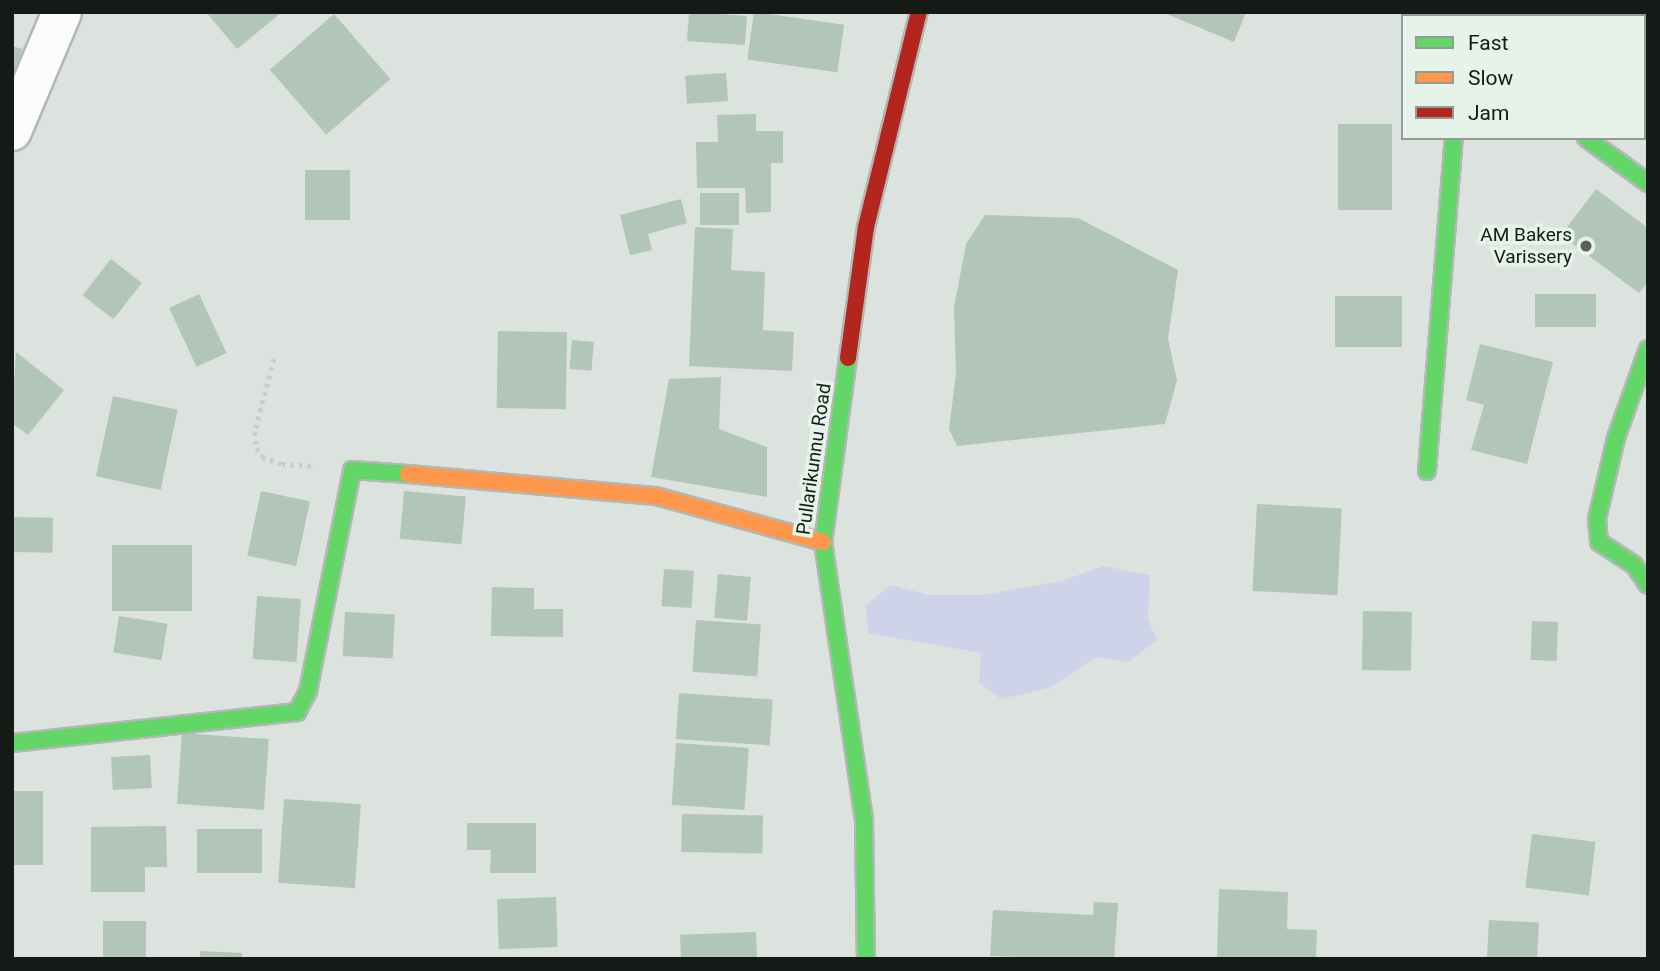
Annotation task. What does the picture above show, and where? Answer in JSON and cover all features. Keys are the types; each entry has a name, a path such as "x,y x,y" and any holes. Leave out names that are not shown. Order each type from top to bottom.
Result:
{"street":[{"path":"12,131 62,12"},
{"name":"Pullarikunnu Road","path":"866,959 864,821 823,542 866,227 919,12"},
{"path":"1427,471 1454,140"},
{"path":"1589,140 1648,183"},
{"path":"1648,349 1616,438 1597,519 1599,542 1634,565 1648,585"},
{"path":"12,743 297,712 308,691 352,470 597,487 656,496 823,542"}],"path":[{"path":"274,359 255,432 262,457 352,470"}],"shaded area":[{"path":"1103,566 1150,575 1148,619 1157,640 1128,662 1097,657 1049,688 1001,699 979,683 981,653 868,633 866,605 891,585 929,595 982,595 1062,581"}],"building":[{"path":"206,12 282,12 237,49"},
{"path":"689,12 747,16 745,45 687,41"},
{"path":"754,12 844,25 837,72 747,60"},
{"path":"1162,12 1246,12 1234,42"},
{"path":"334,14 390,79 326,135 270,70"},
{"path":"12,46 22,49 13,80 12,80"},
{"path":"726,73 728,101 687,104 685,76"},
{"path":"756,114 756,131 783,131 783,163 771,163 771,212 746,213 745,188 697,188 696,142 718,142 717,115"},
{"path":"1338,124 1392,124 1392,210 1338,210"},
{"path":"305,170 350,170 350,220 305,220"},
{"path":"1596,189 1648,228 1648,282 1639,293 1561,235"},
{"path":"700,193 739,193 739,225 700,225"},
{"path":"681,199 687,223 648,234 652,250 630,255 620,215"},
{"path":"985,215 1078,218 1178,270 1168,339 1177,380 1165,424 957,446 949,429 956,373 954,308 966,244"},
{"path":"695,227 733,229 731,270 765,272 763,330 794,332 792,371 689,366"},
{"path":"111,259 142,283 113,319 83,295"},
{"path":"199,294 226,353 197,367 169,308"},
{"path":"1535,294 1596,294 1596,327 1535,327"},
{"path":"1335,296 1402,296 1402,347 1335,347"},
{"path":"498,331 567,332 566,409 497,408"},
{"path":"572,340 594,342 591,371 569,369"},
{"path":"1480,344 1553,362 1527,464 1471,450 1484,405 1466,400"},
{"path":"16,352 64,390 28,435 12,423"},
{"path":"721,377 719,429 767,447 767,497 651,477 669,379"},
{"path":"113,396 178,410 161,490 96,476"},
{"path":"261,491 310,501 296,566 247,556"},
{"path":"404,491 466,496 462,544 400,539"},
{"path":"1257,504 1342,508 1337,595 1252,591"},
{"path":"12,517 53,518 52,553 12,552"},
{"path":"112,545 192,545 192,611 112,611"},
{"path":"664,569 694,571 691,608 661,606"},
{"path":"718,574 751,577 747,621 714,618"},
{"path":"492,587 534,588 534,609 563,609 563,637 491,636"},
{"path":"257,596 301,599 296,662 253,659"},
{"path":"1363,611 1412,612 1411,671 1362,670"},
{"path":"345,612 395,615 393,659 343,656"},
{"path":"119,616 167,624 162,660 113,653"},
{"path":"696,620 761,625 757,676 692,672"},
{"path":"1532,621 1558,622 1557,661 1531,660"},
{"path":"679,693 773,700 770,745 676,739"},
{"path":"182,733 269,739 264,810 177,804"},
{"path":"676,743 749,748 744,810 672,805"},
{"path":"150,755 152,788 113,790 111,757"},
{"path":"12,791 43,791 43,865 12,865"},
{"path":"284,799 361,804 355,888 278,883"},
{"path":"682,814 763,815 762,853 681,852"},
{"path":"467,823 536,823 536,873 490,873 491,850 467,850"},
{"path":"166,826 167,867 145,867 145,892 91,892 91,827"},
{"path":"197,829 262,829 262,873 197,873"},
{"path":"1532,834 1596,842 1589,895 1525,888"},
{"path":"1219,889 1288,892 1287,929 1317,930 1316,959 1217,959"},
{"path":"556,897 558,947 499,949 497,899"},
{"path":"1094,902 1118,903 1114,959 990,956 993,910 1093,915"},
{"path":"1489,920 1539,923 1537,959 1487,959"},
{"path":"103,921 146,921 146,959 103,959"},
{"path":"756,932 757,959 681,959 680,935"},
{"path":"200,951 242,953 242,959 200,959"}],"traffic: fast":[{"path":"1427,471 1454,140"},
{"path":"1589,140 1648,183"},
{"path":"1648,349 1616,438 1597,519 1599,542 1634,565 1648,585"},
{"path":"848,358 823,542 864,821 866,959"},
{"path":"12,743 297,712 308,691 352,470 408,474"}],"traffic: slow":[{"path":"408,474 656,496 823,542"}],"traffic: jam":[{"path":"848,358 866,227 919,12"}],"place":[{"name":"AM Bakers Varissery","path":"1586,246"}]}
